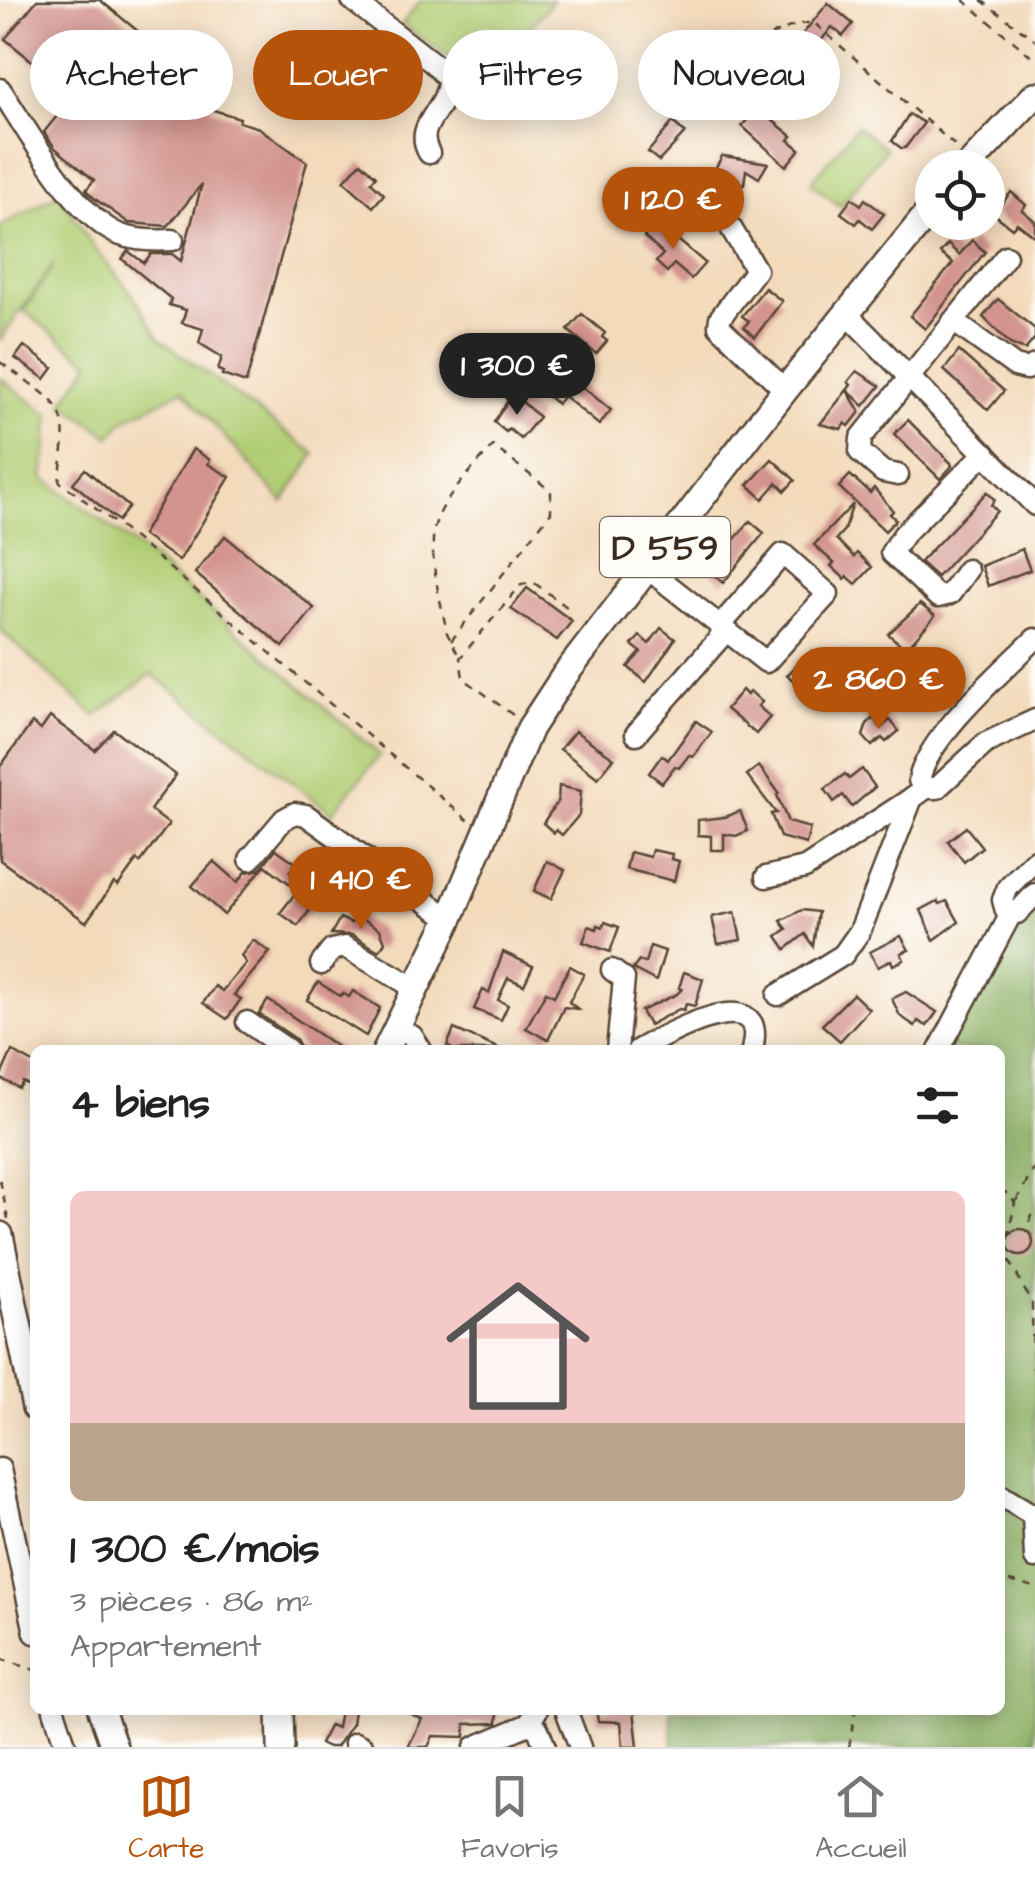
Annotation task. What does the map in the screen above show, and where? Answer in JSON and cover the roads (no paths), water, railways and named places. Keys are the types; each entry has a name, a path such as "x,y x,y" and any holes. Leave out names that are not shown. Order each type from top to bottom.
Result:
{"main road":[{"path":"982,150 1035,95"},
{"name":"D 559","path":"391,1044 451,916 530,728 564,676 915,229"},
{"path":"0,1235 30,1382"},
{"path":"103,1715 114,1747"},
{"path":"280,1715 281,1747"}],"street":[{"path":"352,0 448,79 446,94 423,133 422,141 429,154"},
{"path":"0,88 78,203 98,222 119,234 172,240"},
{"path":"731,228 756,270 720,318 719,326 785,390"},
{"path":"898,474 883,472 860,452 861,438 1006,256"},
{"path":"846,313 1035,505"},
{"path":"953,321 1015,366 1035,366"},
{"path":"967,570 950,594 938,598 890,552 984,453"},
{"path":"636,734 723,628 784,554 828,594 766,662 723,628 648,569"},
{"path":"778,995 843,955 860,931 919,793 922,766 960,715 1035,639"},
{"path":"766,877 806,868 919,793 938,788 986,742 1035,720"},
{"path":"250,859 284,819 295,813 306,815 451,916"},
{"path":"1035,860 1008,888 1002,900 1006,910 1017,913 1035,894"},
{"path":"942,1045 1012,912"},
{"path":"321,964 332,950 345,948 416,988"},
{"path":"612,970 624,979 617,1045"},
{"path":"647,1045 680,1026 728,1014 745,1017 752,1024 756,1034 753,1045"},
{"path":"247,1022 281,1045"},
{"path":"391,1044 412,1036 418,1045"},
{"path":"1,1479 30,1610"},
{"path":"1005,1499 1034,1515 1035,1558"},
{"path":"56,1715 66,1747"},
{"path":"568,1715 580,1747"},
{"path":"476,1747 533,1717 545,1747"}]}
